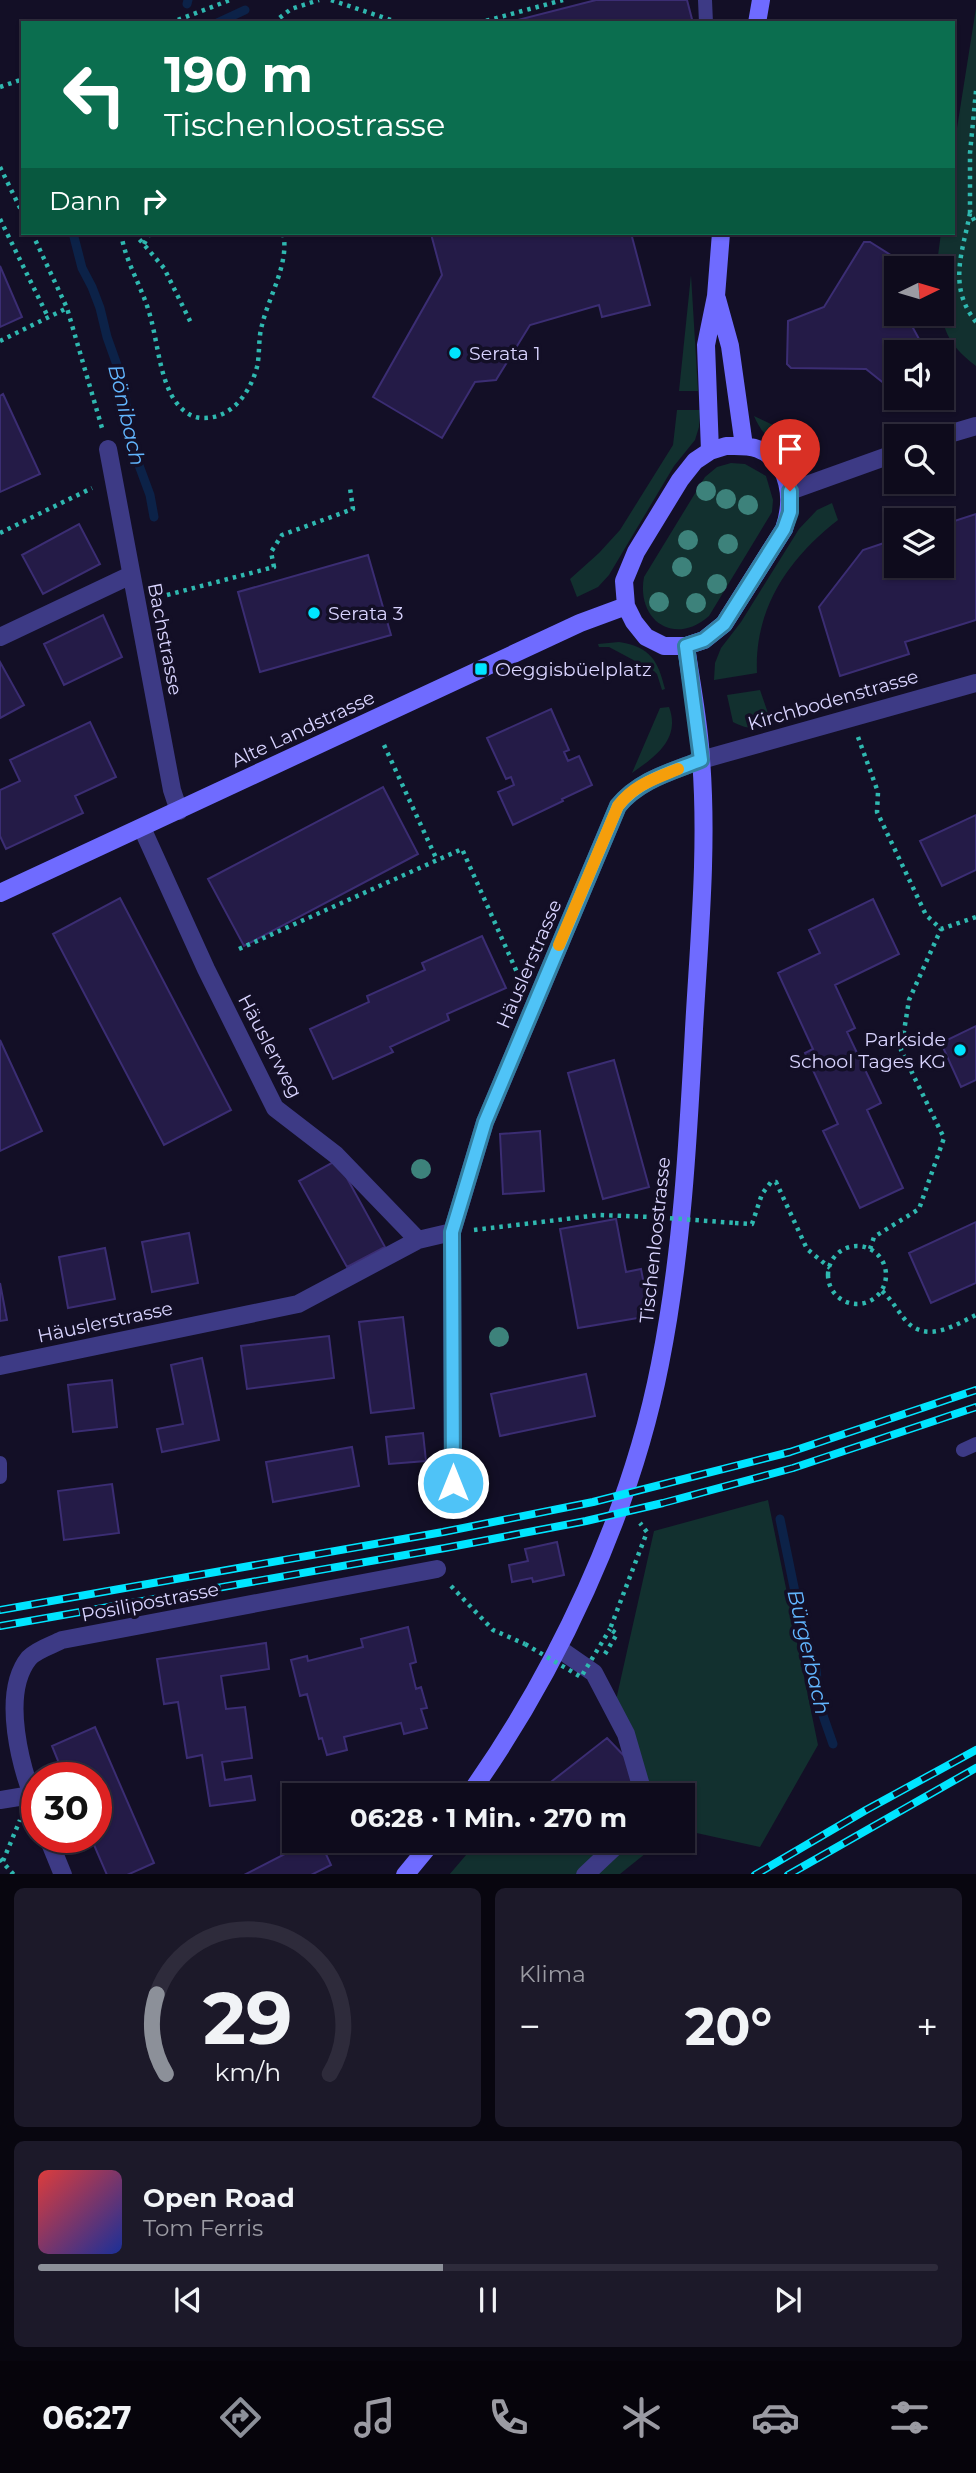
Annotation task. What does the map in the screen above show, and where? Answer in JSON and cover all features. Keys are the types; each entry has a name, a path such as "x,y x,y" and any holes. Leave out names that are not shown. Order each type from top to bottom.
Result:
{"main road":[{"path":"757,21 761,0"},
{"path":"710,451 706,345 716,296 722,235"},
{"path":"716,296 730,346 744,446"},
{"path":"726,446 744,446 760,450 774,460 785,475 790,491 790,512 784,529 724,624 704,640 686,646 664,646 646,637 634,622 626,606 625,574 635,552 695,461 710,451 726,446"},
{"name":"Alte Landstrasse","path":"0,893 568,629 626,606"},
{"name":"Tischenloostrasse","path":"477,1783 518,1720 558,1648 615,1520 633,1467 660,1368 680,1233 700,929 703,809 701,760 686,646"},
{"path":"405,1874 423,1853"}],"street":[{"path":"954,432 976,426"},
{"path":"108,449 131,575"},
{"path":"790,491 884,457"},
{"name":"Bachstrasse","path":"0,637 131,575 172,790 179,811"},
{"name":"Kirchbodenstrasse","path":"701,760 976,682"},
{"name":"Häuslerstrasse","path":"453,1483 452,1232 485,1122 618,806 628,793 639,785 701,760"},
{"name":"Häuslerweg","path":"142,828 206,969 275,1108 335,1156 418,1240"},
{"name":"Häuslerstrasse","path":"0,1366 298,1304 418,1240 452,1232"},
{"name":"Posilipostrasse","path":"23,1762 12,1710 18,1678 30,1657 62,1640 437,1569"},
{"path":"558,1648 594,1673 626,1734 640,1783"},
{"path":"0,1800 21,1801"},
{"path":"54,1853 63,1874"},
{"path":"584,1874 608,1853"}],"lane":[{"path":"705,0 706,21"},
{"path":"0,1463 0,1477"}],"path":[{"path":"175,21 228,0"},
{"path":"275,21 290,9 319,0"},
{"path":"331,0 394,21"},
{"path":"485,21 564,0"},
{"path":"0,87 21,80"},
{"path":"976,90 970,153 970,212 960,253 958,275 966,304 976,322"},
{"path":"0,167 21,210"},
{"path":"970,212 976,224"},
{"path":"0,219 48,317"},
{"path":"33,235 67,308 108,449"},
{"path":"121,235 124,252 140,284 150,316 169,391 182,410 199,419 219,418 236,406 250,384 257,366 261,328 284,256 283,235"},
{"path":"136,235 164,268 192,325"},
{"path":"144,244 149,235"},
{"path":"0,341 67,308"},
{"path":"0,533 103,483 113,474"},
{"path":"167,595 274,567 271,552 282,535 353,509 350,488"},
{"path":"856,733 878,792 877,812 926,915 942,929"},
{"path":"384,745 437,860"},
{"path":"239,949 462,849 525,989"},
{"path":"870,1249 874,1237 919,1209 944,1138 901,1050 909,1000 942,929 976,917"},
{"path":"452,1232 599,1215 752,1224 762,1194 771,1182 776,1182 807,1249 830,1268"},
{"path":"861,1246 870,1249 878,1255 886,1273 882,1292 866,1303 846,1302 832,1290 829,1282 830,1268 836,1256 843,1250 861,1246"},
{"path":"882,1292 893,1301 909,1324 931,1333 945,1330 976,1315"},
{"path":"437,1569 493,1630 525,1644 581,1677 610,1629 647,1532 640,1523"},
{"path":"610,1629 617,1634"},
{"path":"15,1874 1,1860 21,1824"}],"green space":[{"path":"976,8 976,366 954,345 954,340 951,340 945,326 954,326 954,256 938,256 941,235 955,235 955,141"},
{"path":"691,275 698,391 679,391"},
{"path":"677,410 700,410 695,440 674,466 609,575 598,587 577,597 570,579 620,530 673,445"},
{"path":"754,416 811,443 815,453 795,452 778,445 764,433"},
{"path":"731,463 745,464 766,476 773,500 772,512 709,616 696,625 671,629 660,624 646,606 644,577 705,477 717,467"},
{"path":"832,503 838,520 804,551 790,568 768,606 758,649 757,673 714,680 715,663 721,648 741,622 799,529 817,510"},
{"path":"619,642 639,648 651,657 656,663 665,689 662,690 654,671 609,647 599,647 598,644"},
{"path":"760,690 770,719 778,723 755,728 733,722 727,695"},
{"path":"669,707 672,729 669,738 657,754 632,773 660,708"},
{"path":"768,1500 818,1745 760,1847 695,1833 695,1783 634,1783 614,1709 654,1531"},
{"path":"468,1853 646,1853 620,1874 450,1874"}],"building":[{"path":"596,0 687,0 692,21 514,21"},
{"name":"Serata 1","path":"431,235 632,235 650,305 602,317 599,305 530,325 496,380 475,382 442,438 373,397 442,275"},
{"path":"864,242 870,242 892,256 884,256 884,326 912,326 920,340 884,340 884,383 866,369 791,368 787,364 788,321 824,307"},
{"path":"0,266 22,317 0,327"},
{"path":"3,394 40,474 0,492 0,396"},
{"path":"976,514 976,620 905,642 909,654 840,676 819,607 863,550 884,543 884,578 954,578 954,521"},
{"path":"79,524 100,564 43,594 22,555"},
{"name":"Serata 3","path":"368,555 391,635 260,672 238,592"},
{"path":"103,615 122,657 64,685 44,644"},
{"path":"0,662 24,705 0,718"},
{"path":"551,709 569,750 564,752 568,761 579,756 592,785 513,825 498,792 514,785 511,777 506,779 487,738"},
{"path":"90,722 116,777 75,796 83,813 6,849 0,836 0,790 20,781 10,760"},
{"path":"383,787 418,854 244,946 208,879"},
{"path":"976,815 976,870 942,886 920,841"},
{"path":"120,898 231,1110 164,1145 53,934"},
{"path":"873,899 899,954 835,985 855,1028 847,1032 881,1103 867,1110 903,1188 860,1208 823,1131 838,1124 805,1053 813,1049 778,973 820,953 809,930"},
{"path":"482,936 506,988 447,1014 449,1020 390,1047 393,1052 333,1079 310,1029 369,1002 367,996 425,970 422,963"},
{"name":"Parkside School Tages KG","path":"976,1026 976,1080 961,1087 941,1043"},
{"path":"0,1040 42,1131 0,1151"},
{"path":"614,1060 649,1187 603,1199 568,1073"},
{"path":"540,1131 544,1191 503,1194 500,1134"},
{"path":"337,1160 385,1247 347,1267 299,1181"},
{"path":"616,1219 626,1272 641,1269 650,1316 578,1328 560,1229"},
{"path":"976,1222 976,1283 931,1303 909,1253"},
{"path":"189,1233 198,1283 152,1292 142,1242"},
{"path":"105,1248 115,1299 68,1308 59,1257"},
{"path":"0,1283 7,1320 0,1321"},
{"path":"403,1317 414,1408 371,1413 359,1322"},
{"path":"329,1336 334,1378 247,1389 241,1346"},
{"path":"202,1358 219,1440 162,1452 157,1429 183,1424 171,1365"},
{"path":"586,1374 595,1416 500,1436 491,1394"},
{"path":"112,1380 117,1427 73,1432 68,1385"},
{"path":"423,1433 426,1461 389,1464 386,1437"},
{"path":"352,1447 359,1486 273,1502 266,1462"},
{"path":"112,1484 119,1533 64,1540 58,1491"},
{"path":"557,1542 564,1575 533,1582 532,1578 512,1582 509,1565 528,1561 525,1549"},
{"path":"408,1627 416,1662 410,1664 416,1689 421,1687 427,1708 421,1709 427,1728 404,1734 401,1723 344,1737 347,1750 327,1755 322,1738 319,1739 307,1694 300,1696 291,1660 307,1656 308,1661 363,1647 361,1639"},
{"path":"266,1643 269,1669 221,1676 226,1709 245,1707 252,1758 222,1762 225,1780 251,1776 255,1800 210,1806 202,1755 187,1758 178,1702 164,1704 157,1659"},
{"path":"95,1727 110,1762 58,1762 52,1746"},
{"path":"607,1738 629,1761 632,1783 550,1783"},
{"path":"112,1766 154,1863 129,1874 107,1874 97,1853 112,1853"},
{"path":"287,1853 326,1853 331,1865 313,1874 246,1874"}],"waterway":[{"name":"Bönibach","path":"187,4 188,0"},
{"name":"Bönibach","path":"221,21 245,10"},
{"name":"Bönibach","path":"74,235 82,268 100,308 122,379 130,441 150,495 154,517"},
{"name":"Bürgerbach","path":"780,1519 803,1631 816,1668 819,1704 833,1744"}],"railway":[{"path":"0,1610 443,1532 593,1502 790,1452 976,1390"},
{"path":"0,1626 586,1521 793,1468 976,1407"},
{"path":"757,1874 976,1750"},
{"path":"790,1874 976,1768"}],"slow traffic":[{"path":"559,945 618,806 628,793 639,785 678,769"}],"place":[{"name":"Serata 1","path":"455,353"},
{"name":"Serata 3","path":"314,613"},
{"name":"Oeggisbüelplatz","path":"481,669"},
{"name":"Parkside School Tages KG","path":"960,1050"}],"route":[{"path":"453,1483 452,1232 485,1122 618,806 628,793 639,785 701,760 686,646 704,640 724,624 784,529 790,512 790,491"}]}
